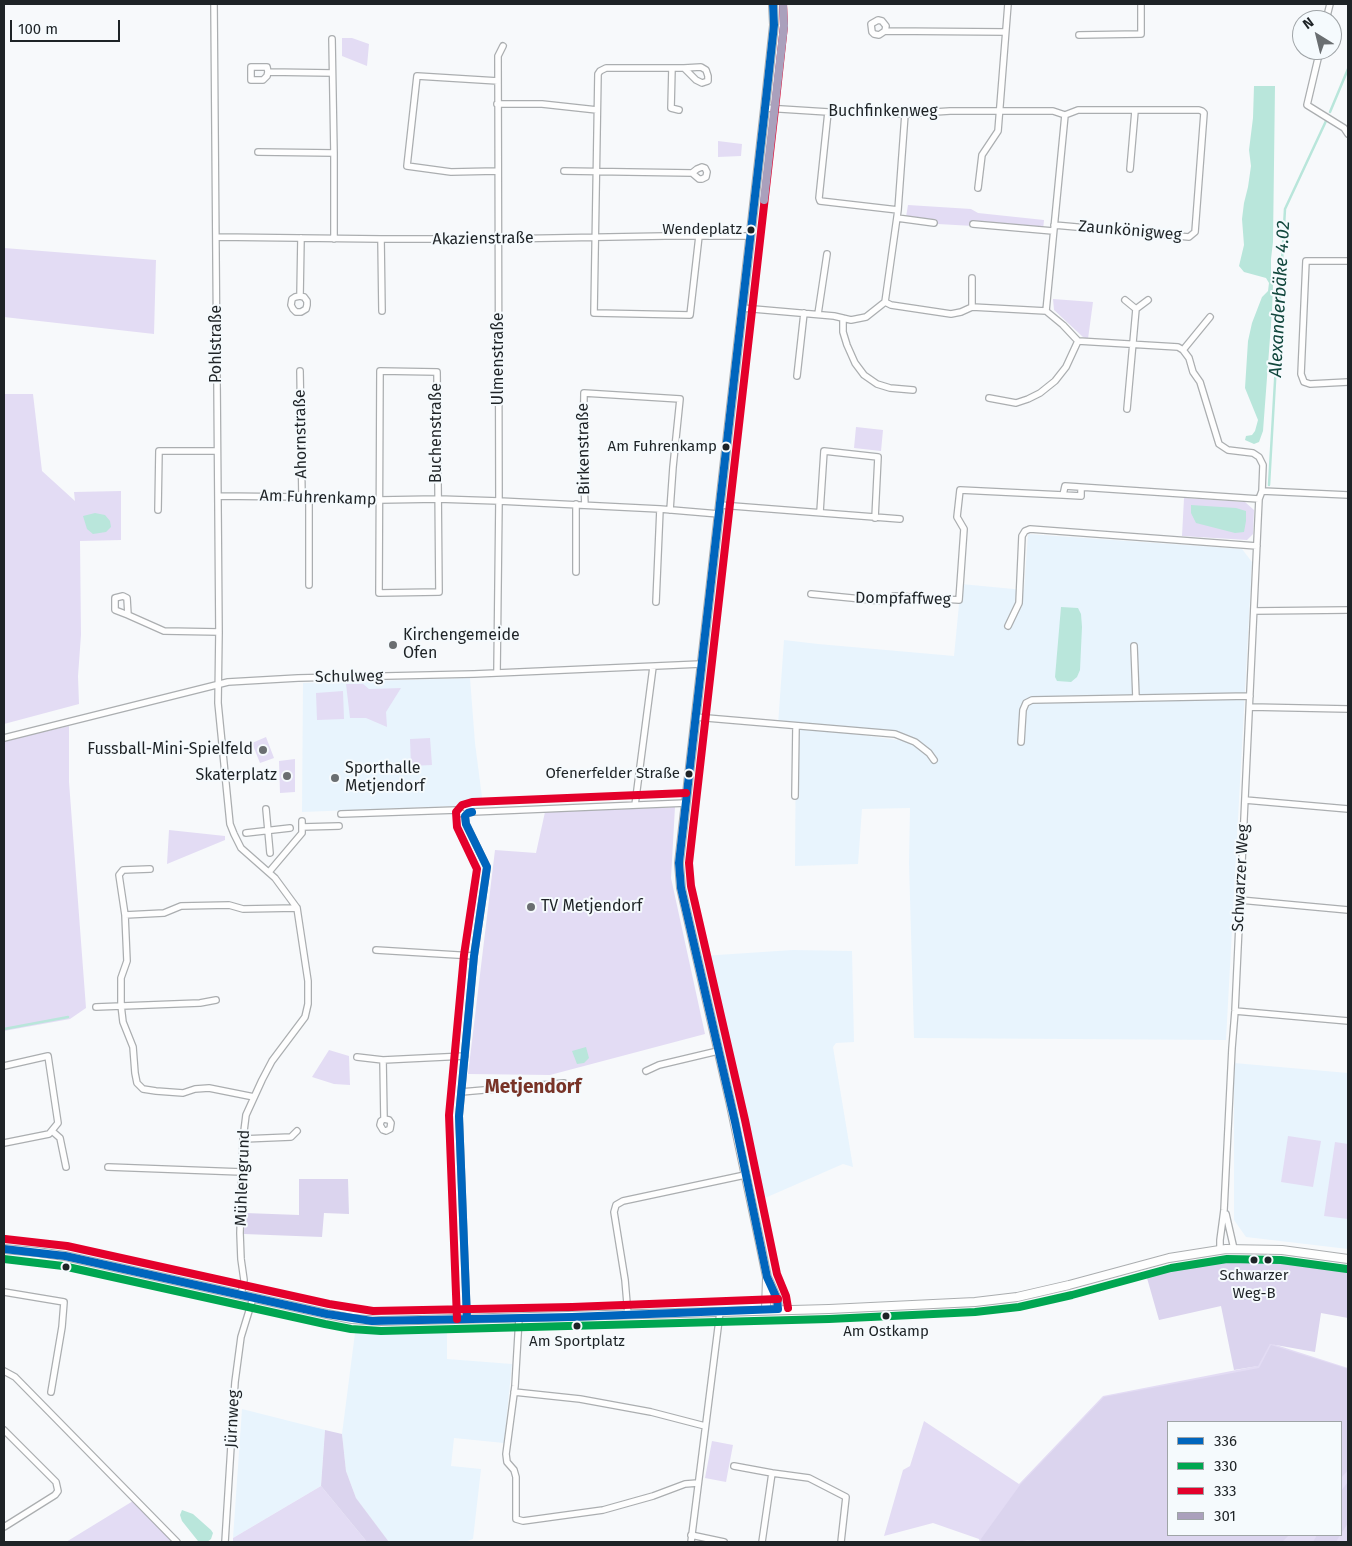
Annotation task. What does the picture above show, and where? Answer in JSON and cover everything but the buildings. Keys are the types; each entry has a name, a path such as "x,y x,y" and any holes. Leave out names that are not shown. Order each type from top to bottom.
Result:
{"street":[{"name":"Pohlstraße","path":"214,4 219,685"},
{"path":"766,1310 767,1277 681,888 679,863 765,108 774,25 773,4"},
{"path":"978,188 982,155 998,131 1008,4"},
{"path":"1079,35 1141,34 1141,4"},
{"path":"885,31 1005,32"},
{"path":"332,39 334,239"},
{"name":"Ulmenstraße","path":"497,672 497,104 498,56 503,46"},
{"path":"1318,60 1308,105 1344,128 1348,134"},
{"path":"684,68 606,68 600,71 597,77 594,313 690,315 699,236"},
{"path":"672,68 671,108 679,110"},
{"path":"268,72 332,73"},
{"path":"497,171 451,172 407,166 417,76 498,81"},
{"path":"497,104 542,104 597,110"},
{"name":"Buchfinkenweg","path":"765,108 905,114 950,111 1053,111 1065,115"},
{"name":"Zaunkönigweg","path":"1053,228 1189,237 1195,232 1204,113 1198,110 1078,110 1065,115"},
{"path":"1130,169 1135,111"},
{"path":"828,112 820,201 898,210"},
{"path":"742,308 818,314 851,320 866,317 885,302 898,210 905,114"},
{"path":"1046,312 1065,115"},
{"path":"258,152 334,153"},
{"path":"564,171 692,173"},
{"path":"897,218 934,223"},
{"path":"973,224 1053,228"},
{"name":"Akazienstraße","path":"216,236 334,239 750,236"},
{"path":"300,296 301,238"},
{"path":"382,239 382,311"},
{"path":"818,314 827,254"},
{"path":"1348,261 1306,261 1301,374 1304,382 1310,384 1348,382"},
{"path":"972,278 972,307"},
{"path":"1125,300 1136,309"},
{"path":"1127,409 1136,309 1148,300"},
{"path":"885,302 891,305 951,314 972,307 1046,312 1063,325 1078,341 1178,347 1183,350 1210,317"},
{"path":"797,376 804,313"},
{"path":"843,318 843,332 847,345 855,363 864,375 877,384 890,388 913,390"},
{"path":"989,398 1016,403 1040,393 1055,381 1066,367 1078,341"},
{"name":"Schwarzer Weg","path":"1183,350 1189,358 1200,382 1219,444 1228,450 1253,453 1260,457 1263,465 1262,491 1259,499 1224,1210 1220,1240 1227,1250"},
{"name":"Ahornstraße","path":"300,371 302,497"},
{"name":"Buchenstraße","path":"380,500 380,371 437,372 438,499"},
{"name":"Birkenstraße","path":"586,505 583,463 584,393 680,399 670,510"},
{"path":"158,510 159,451 217,451"},
{"path":"820,512 824,451 878,457 875,518"},
{"name":"Dompfaffweg","path":"812,594 882,601 894,596 958,600 964,529 957,517 960,490 1080,496 1081,488 1259,499"},
{"path":"1262,491 1348,494"},
{"name":"Am Fuhrenkamp","path":"218,496 498,501 576,504 719,514"},
{"path":"309,497 309,585"},
{"path":"380,500 379,593 439,592 438,499"},
{"path":"576,504 576,572"},
{"path":"720,505 900,519"},
{"path":"656,602 660,509"},
{"path":"1008,626 1019,604 1022,536 1025,531 1257,546"},
{"path":"1254,611 1348,610"},
{"path":"128,616 164,631 219,632"},
{"path":"1134,646 1136,698"},
{"name":"Schulweg","path":"4,738 228,682 701,664"},
{"path":"635,805 653,667"},
{"name":"Mühlengrund","path":"219,685 218,703 230,824 242,848 269,872 297,908 308,981 307,1012 300,1025 272,1061 246,1115 242,1172 241,1259 244,1280 241,1295"},
{"path":"1020,742 1023,710 1026,703 1032,700 1250,696"},
{"path":"1250,707 1348,709"},
{"path":"695,716 895,734 915,742 929,753 934,760"},
{"path":"795,796 796,726"},
{"path":"1245,800 1348,809"},
{"path":"465,816 472,812 686,803"},
{"path":"266,809 270,853"},
{"path":"341,814 457,810 465,816 466,824 487,867 474,956 459,1116 467,1319"},
{"path":"269,872 302,833 302,824 339,826"},
{"path":"246,833 290,828"},
{"path":"150,869 123,870 119,875 125,915 126,961 121,978 121,1005 123,1022 134,1047 137,1083 143,1089 183,1093 195,1089 209,1088 254,1097"},
{"path":"1240,900 1348,910"},
{"path":"125,915 164,912 181,906 229,905 243,909 297,908"},
{"path":"376,950 474,956"},
{"path":"96,1007 200,1003 216,1000"},
{"path":"1235,1011 1348,1021"},
{"path":"646,1071 659,1065 718,1051"},
{"path":"4,1066 48,1056 58,1123 49,1134 4,1143"},
{"path":"357,1057 383,1060 465,1056"},
{"path":"383,1060 384,1119"},
{"path":"461,1092 564,1083"},
{"path":"52,1131 60,1138 66,1167"},
{"path":"243,1139 291,1137 297,1131"},
{"path":"108,1167 242,1172"},
{"path":"628,1315 626,1287 614,1212 616,1205 623,1201 745,1175"},
{"name":"Schwarzer Weg","path":"1224,1210 1227,1250"},
{"path":"4,1249 65,1256 327,1314 372,1321 922,1306 1017,1297 1168,1258 1227,1250 1282,1250 1348,1259"},
{"path":"767,1277 778,1299 778,1309"},
{"path":"4,1292 64,1302 62,1327 51,1392"},
{"name":"Jürnweg","path":"225,1542 235,1382 241,1337 253,1298"},
{"path":"691,1542 720,1312"},
{"path":"519,1318 514,1392 506,1454 507,1462 514,1470 516,1477 516,1519 523,1521 603,1510 653,1496 688,1483 698,1483"},
{"path":"4,1371 15,1377 177,1542"},
{"path":"514,1392 580,1399 651,1412 705,1426"},
{"path":"4,1430 56,1482 58,1491 55,1495 4,1527"},
{"path":"734,1466 809,1478 846,1497 841,1542"},
{"path":"762,1542 772,1473"},
{"path":"691,1535 724,1542"}],"shaded area":[{"path":"342,38 352,38 369,44 367,66 342,56"},
{"path":"1254,86 1275,86 1273,242 1271,259 1272,311 1263,431 1259,442 1254,444 1245,440 1246,436 1252,435 1255,431 1258,420 1245,388 1248,341 1252,323 1262,297 1268,291 1269,283 1266,278 1244,272 1239,266 1244,245 1242,219 1251,166 1249,150"},
{"path":"718,141 742,144 741,156 718,157"},
{"path":"908,205 971,209 978,213 1044,220 1043,230 938,224 938,221 906,217"},
{"path":"4,248 156,260 154,334 4,317"},
{"path":"1053,299 1093,302 1088,339 1083,337 1054,310"},
{"path":"4,394 33,394 42,471 75,501 74,492 121,491 121,540 80,541 81,635 78,676 79,704 4,724"},
{"path":"856,427 883,430 881,451 854,448"},
{"path":"1184,498 1245,502 1254,510 1253,534 1247,540 1182,536"},
{"path":"1191,505 1236,508 1246,511 1244,532 1235,533 1196,523 1191,513"},
{"path":"95,513 105,515 110,521 111,527 106,532 93,534 87,529 83,516"},
{"path":"1028,534 1242,549 1252,562 1226,1040 914,1038 909,863 910,808 862,809 858,864 795,866 796,727 778,725 784,640 954,656 961,584 1024,590","holes":["811,728 895,734 912,742"]},
{"path":"1061,607 1078,608 1081,614 1080,670 1077,677 1071,682 1057,681 1055,677"},
{"path":"470,678 475,743 483,805 302,812 303,683"},
{"path":"346,684 363,684 369,689 401,688 386,712 387,727 366,718 350,718"},
{"path":"343,691 344,719 317,720 316,693"},
{"path":"69,726 69,782 86,1008 70,1019 4,1031 4,741"},
{"name":"Fussball-Mini-Spielfeld","path":"266,737 274,758 260,763 252,743"},
{"path":"430,738 432,765 411,766 410,739"},
{"name":"Skaterplatz","path":"295,759 295,792 280,793 279,761"},
{"path":"675,807 671,878 705,1034 550,1075 468,1074 495,850 536,853 545,812"},
{"path":"169,830 225,836 225,840 167,864"},
{"path":"793,950 852,951 854,1042 836,1043 833,1047 853,1167 843,1164 758,1201 702,956"},
{"path":"586,1047 589,1058 584,1063 577,1064 572,1051"},
{"path":"329,1050 349,1056 350,1085 334,1084 312,1077"},
{"path":"1234,1063 1348,1073 1348,1249 1246,1237 1234,1220"},
{"path":"1288,1136 1321,1141 1313,1187 1281,1182"},
{"path":"1335,1142 1348,1144 1348,1219 1324,1216"},
{"path":"299,1179 348,1179 349,1214 324,1213 322,1237 244,1234 245,1213 299,1215"},
{"path":"1231,1258 1281,1258 1348,1268 1348,1318 1321,1313 1315,1352 1270,1344 1258,1366 1234,1370 1221,1306 1159,1320 1145,1271"},
{"path":"364,1331 447,1332 447,1359 512,1364 504,1443 454,1438 451,1466 481,1469 473,1539 464,1542 389,1542 356,1498 346,1471 342,1434 355,1333"},
{"path":"1270,1343 1348,1368 1348,1542 980,1542 979,1539 933,1523 884,1536 903,1470 910,1466 924,1421 1019,1484 1103,1396 1257,1366"},
{"path":"1271,1345 1348,1369 1348,1470 1342,1477 1342,1421 1167,1421 1167,1536 1288,1536 1282,1542 1042,1542 1027,1540 1018,1542 982,1542 981,1539 1020,1485 1104,1397 1259,1368"},
{"path":"242,1409 325,1430 321,1486 233,1538"},
{"path":"325,1430 342,1434 346,1471 356,1498 389,1542 367,1542 321,1486"},
{"path":"712,1441 733,1445 726,1482 705,1478"},
{"path":"1348,1482 1348,1523 1342,1532 1342,1490"},
{"path":"321,1486 367,1542 233,1542 233,1538"},
{"path":"133,1501 173,1542 66,1542"},
{"path":"182,1510 193,1514 211,1530 213,1533 211,1539 207,1542 198,1541 182,1521 180,1515"},
{"path":"1316,1536 1339,1536 1336,1542 1313,1542"}],"waterway":[{"name":"Alexanderbäke 4.02","path":"1330,112 1348,69"},
{"name":"Alexanderbäke 4.02","path":"1269,485 1285,209 1326,121"},
{"path":"4,1029 68,1017"}],"transit line":[{"name":"336","path":"773,4 774,25 765,108 679,863 681,888 735,1122 767,1277 777,1299 778,1309"},
{"name":"333","path":"783,4 784,26 775,109 689,863 691,886 745,1120 777,1274 786,1296 788,1308"},
{"name":"301","path":"764,200 784,26 783,4"},
{"name":"333","path":"457,1319 449,1115 464,955 477,869 457,827 456,812 462,805 472,802 686,793"},
{"name":"336","path":"467,1319 459,1116 474,956 487,867 466,824 465,816 472,812"},
{"name":"333","path":"5,1239 67,1246 329,1304 373,1311 572,1307 778,1299"},
{"name":"336","path":"4,1249 65,1256 327,1314 372,1321 572,1317 778,1309"},
{"name":"330","path":"4,1259 63,1266 325,1324 351,1329 381,1331 829,1319 975,1312 1019,1307 1072,1295 1171,1268 1227,1259 1281,1260 1347,1269"}],"place":[{"name":"Wendeplatz","path":"751,230"},
{"name":"Am Fuhrenkamp","path":"726,447"},
{"name":"Kirchengemeide Ofen","path":"393,645"},
{"name":"Fussball-Mini-Spielfeld","path":"263,750"},
{"name":"Ofenerfelder Straße","path":"689,774"},
{"name":"Skaterplatz","path":"287,776"},
{"name":"Sporthalle Metjendorf","path":"335,778"},
{"name":"TV Metjendorf","path":"531,907"},
{"name":"Schwarzer Weg-B","path":"1254,1260"},
{"name":"Am Ostkamp","path":"886,1316"},
{"name":"Am Sportplatz","path":"577,1326"}],"district":[{"name":"Metjendorf","path":"533,1088"}]}
